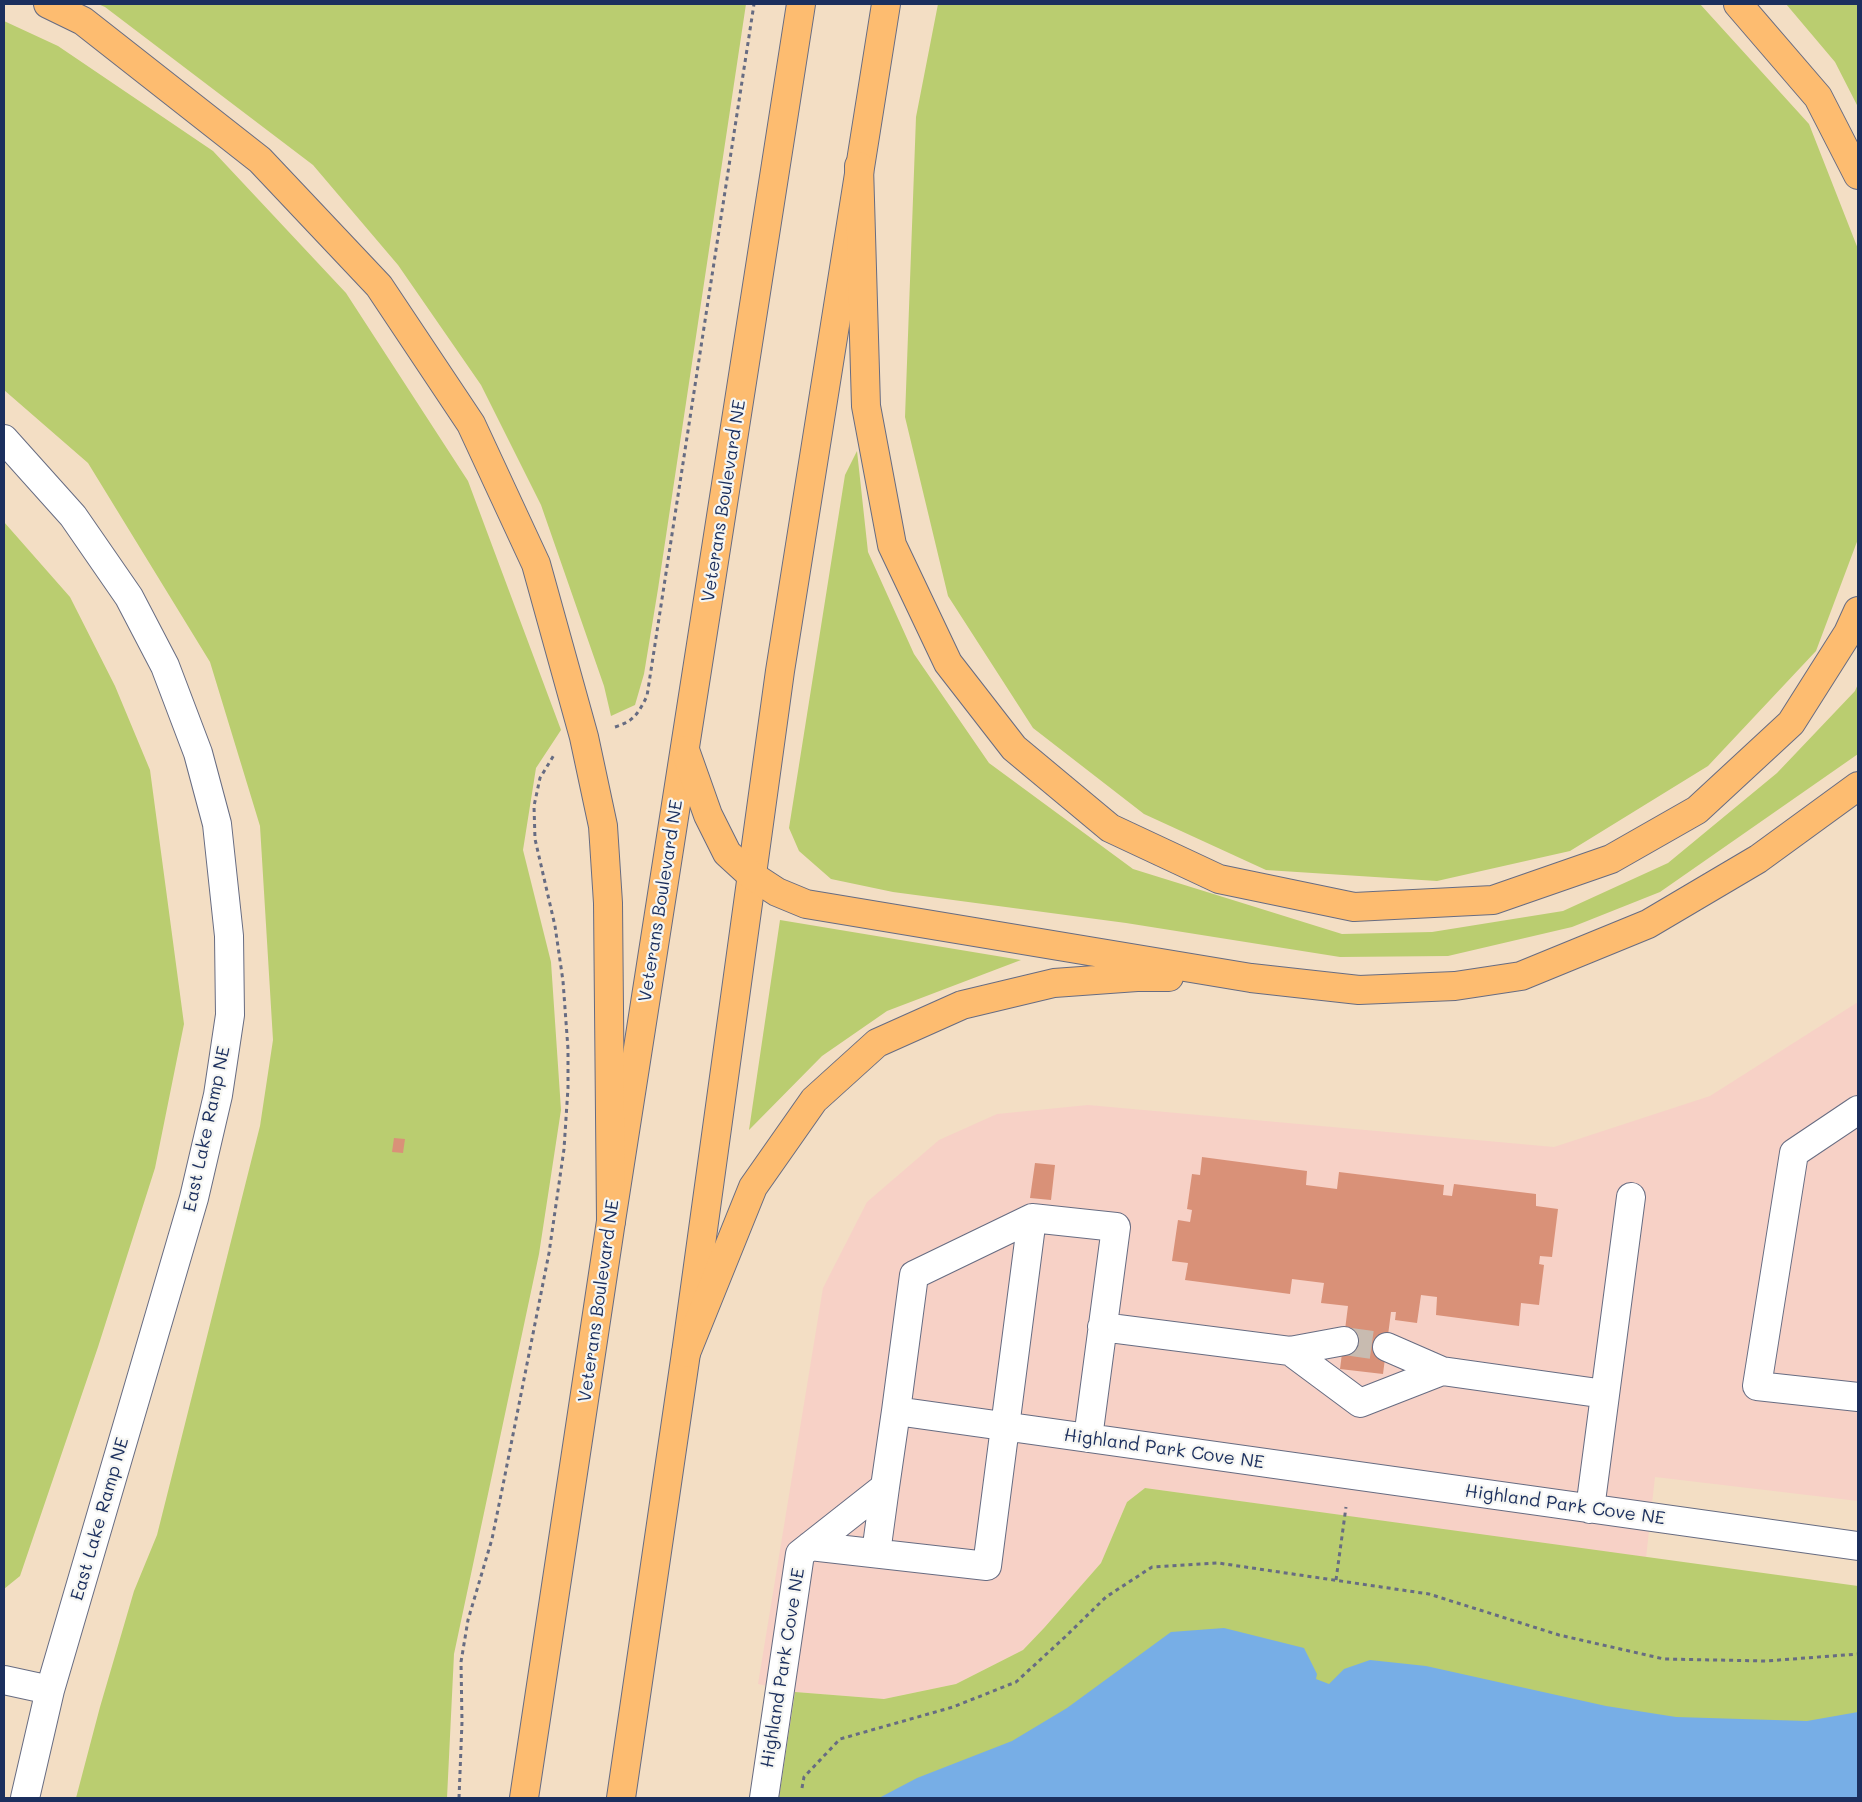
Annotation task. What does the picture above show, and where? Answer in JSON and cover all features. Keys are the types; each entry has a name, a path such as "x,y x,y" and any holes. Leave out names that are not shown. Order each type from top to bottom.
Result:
{"main road":[{"path":"48,4 83,21 260,160 379,286 471,424 536,564 584,738 603,826 608,903 611,1221"},
{"name":"Veterans Boulevard NE","path":"524,1798 611,1221 801,4"},
{"path":"621,1798 686,1353 780,671 886,4"},
{"path":"1738,4 1818,97 1858,175"},
{"path":"859,166 866,406 892,545 948,663 1014,748 1110,828 1219,879 1354,908 1493,900 1611,859 1697,810 1792,723 1848,633 1858,611"},
{"path":"685,750 708,816 727,853 751,875 777,892 806,904 1251,978 1359,990 1455,986 1520,976 1648,924 1758,859 1858,786"},
{"path":"686,1353 754,1187 814,1100 877,1043 962,1005 1054,983 1137,977 1251,978"}],"street":[{"name":"East Lake Ramp NE","path":"4,440 73,516 129,597 165,666 198,753 217,824 229,936 230,1015 218,1095 194,1198 50,1690 25,1798"},
{"path":"1858,1110 1794,1153 1757,1386 1858,1397"},
{"path":"1590,1508 1632,1197"},
{"path":"810,1546 987,1566 1032,1218"},
{"path":"876,1554 914,1275 1032,1218 1116,1227 1088,1438"},
{"path":"1102,1327 1290,1351 1344,1341"},
{"path":"1387,1347 1442,1371 1605,1394"},
{"path":"1290,1351 1360,1403 1442,1371"},
{"name":"Highland Park Cove NE","path":"896,1411 1858,1546"},
{"name":"Highland Park Cove NE","path":"764,1798 800,1554 885,1487"},
{"path":"4,1680 50,1690"}],"path":[{"path":"459,1798 462,1722 461,1662 468,1620 492,1539 504,1480 549,1253 564,1149 568,1059 563,981 555,926 535,839 534,806 540,778 555,753 564,744 627,723 639,713 647,696 754,4"},
{"path":"1336,1580 1347,1499"},
{"path":"801,1791 804,1777 840,1739 953,1707 1016,1682 1106,1597 1152,1566 1218,1563 1429,1594 1559,1635 1664,1660 1766,1661 1858,1654"}],"shaded area":[{"path":"1858,1002 1858,1501 1655,1477 1646,1558 1145,1488 1127,1502 1101,1563 1023,1650 956,1684 884,1699 795,1692 758,1684 823,1288 867,1202 939,1140 997,1114 1088,1105 1554,1147 1710,1096"}],"green space":[{"path":"98,4 746,4 658,589 644,674 635,705 611,716 604,686 541,505 481,385 398,265 313,165 105,7"},
{"path":"938,4 1700,4 1809,124 1858,249 1858,539 1816,651 1708,766 1570,851 1437,881 1266,870 1144,814 1033,728 948,596 905,417 916,117"},
{"path":"1786,4 1858,4 1858,107 1835,62"},
{"path":"4,21 58,46 213,151 346,293 468,481 561,730 536,768 523,850 551,962 561,1110 539,1254 454,1654 447,1798 76,1798 134,1591 157,1535 260,1126 273,1040 260,826 210,662 88,463 4,390"},
{"path":"857,451 868,552 914,654 989,763 1133,869 1342,934 1432,932 1563,911 1668,863 1777,773 1855,691 1858,684 1858,754 1660,892 1572,927 1448,956 1340,957 1126,923 893,892 831,879 799,851 789,828 845,475"},
{"path":"4,522 70,597 115,686 150,770 184,1024 155,1168 98,1347 20,1576 4,1589"},
{"path":"780,920 1021,960 887,1011 822,1056 749,1130"},
{"path":"1145,1488 1858,1586 1858,1798 779,1798 795,1692 884,1699 956,1684 1023,1650 1101,1563 1127,1502"}],"water":[{"path":"1224,1628 1304,1648 1317,1674 1316,1679 1329,1684 1344,1669 1370,1660 1426,1666 1606,1706 1676,1717 1807,1721 1858,1712 1858,1798 879,1798 917,1778 1012,1741 1067,1708 1171,1632"}],"building":[{"path":"394,1138 405,1139 403,1153 392,1152"},
{"path":"1202,1157 1307,1171 1306,1185 1337,1189 1339,1172 1444,1185 1443,1195 1452,1196 1454,1184 1536,1194 1536,1206 1558,1209 1552,1257 1540,1256 1539,1264 1544,1265 1539,1305 1521,1303 1519,1326 1436,1315 1437,1297 1421,1295 1417,1323 1395,1320 1396,1312 1391,1312 1383,1374 1340,1369 1348,1306 1321,1303 1324,1283 1292,1279 1290,1294 1185,1280 1188,1263 1172,1261 1178,1220 1190,1222 1192,1210 1187,1209 1192,1174 1200,1175"},
{"path":"1035,1163 1055,1165 1051,1200 1030,1198"}],"tunnel":[{"path":"1344,1341 1387,1347"}]}
